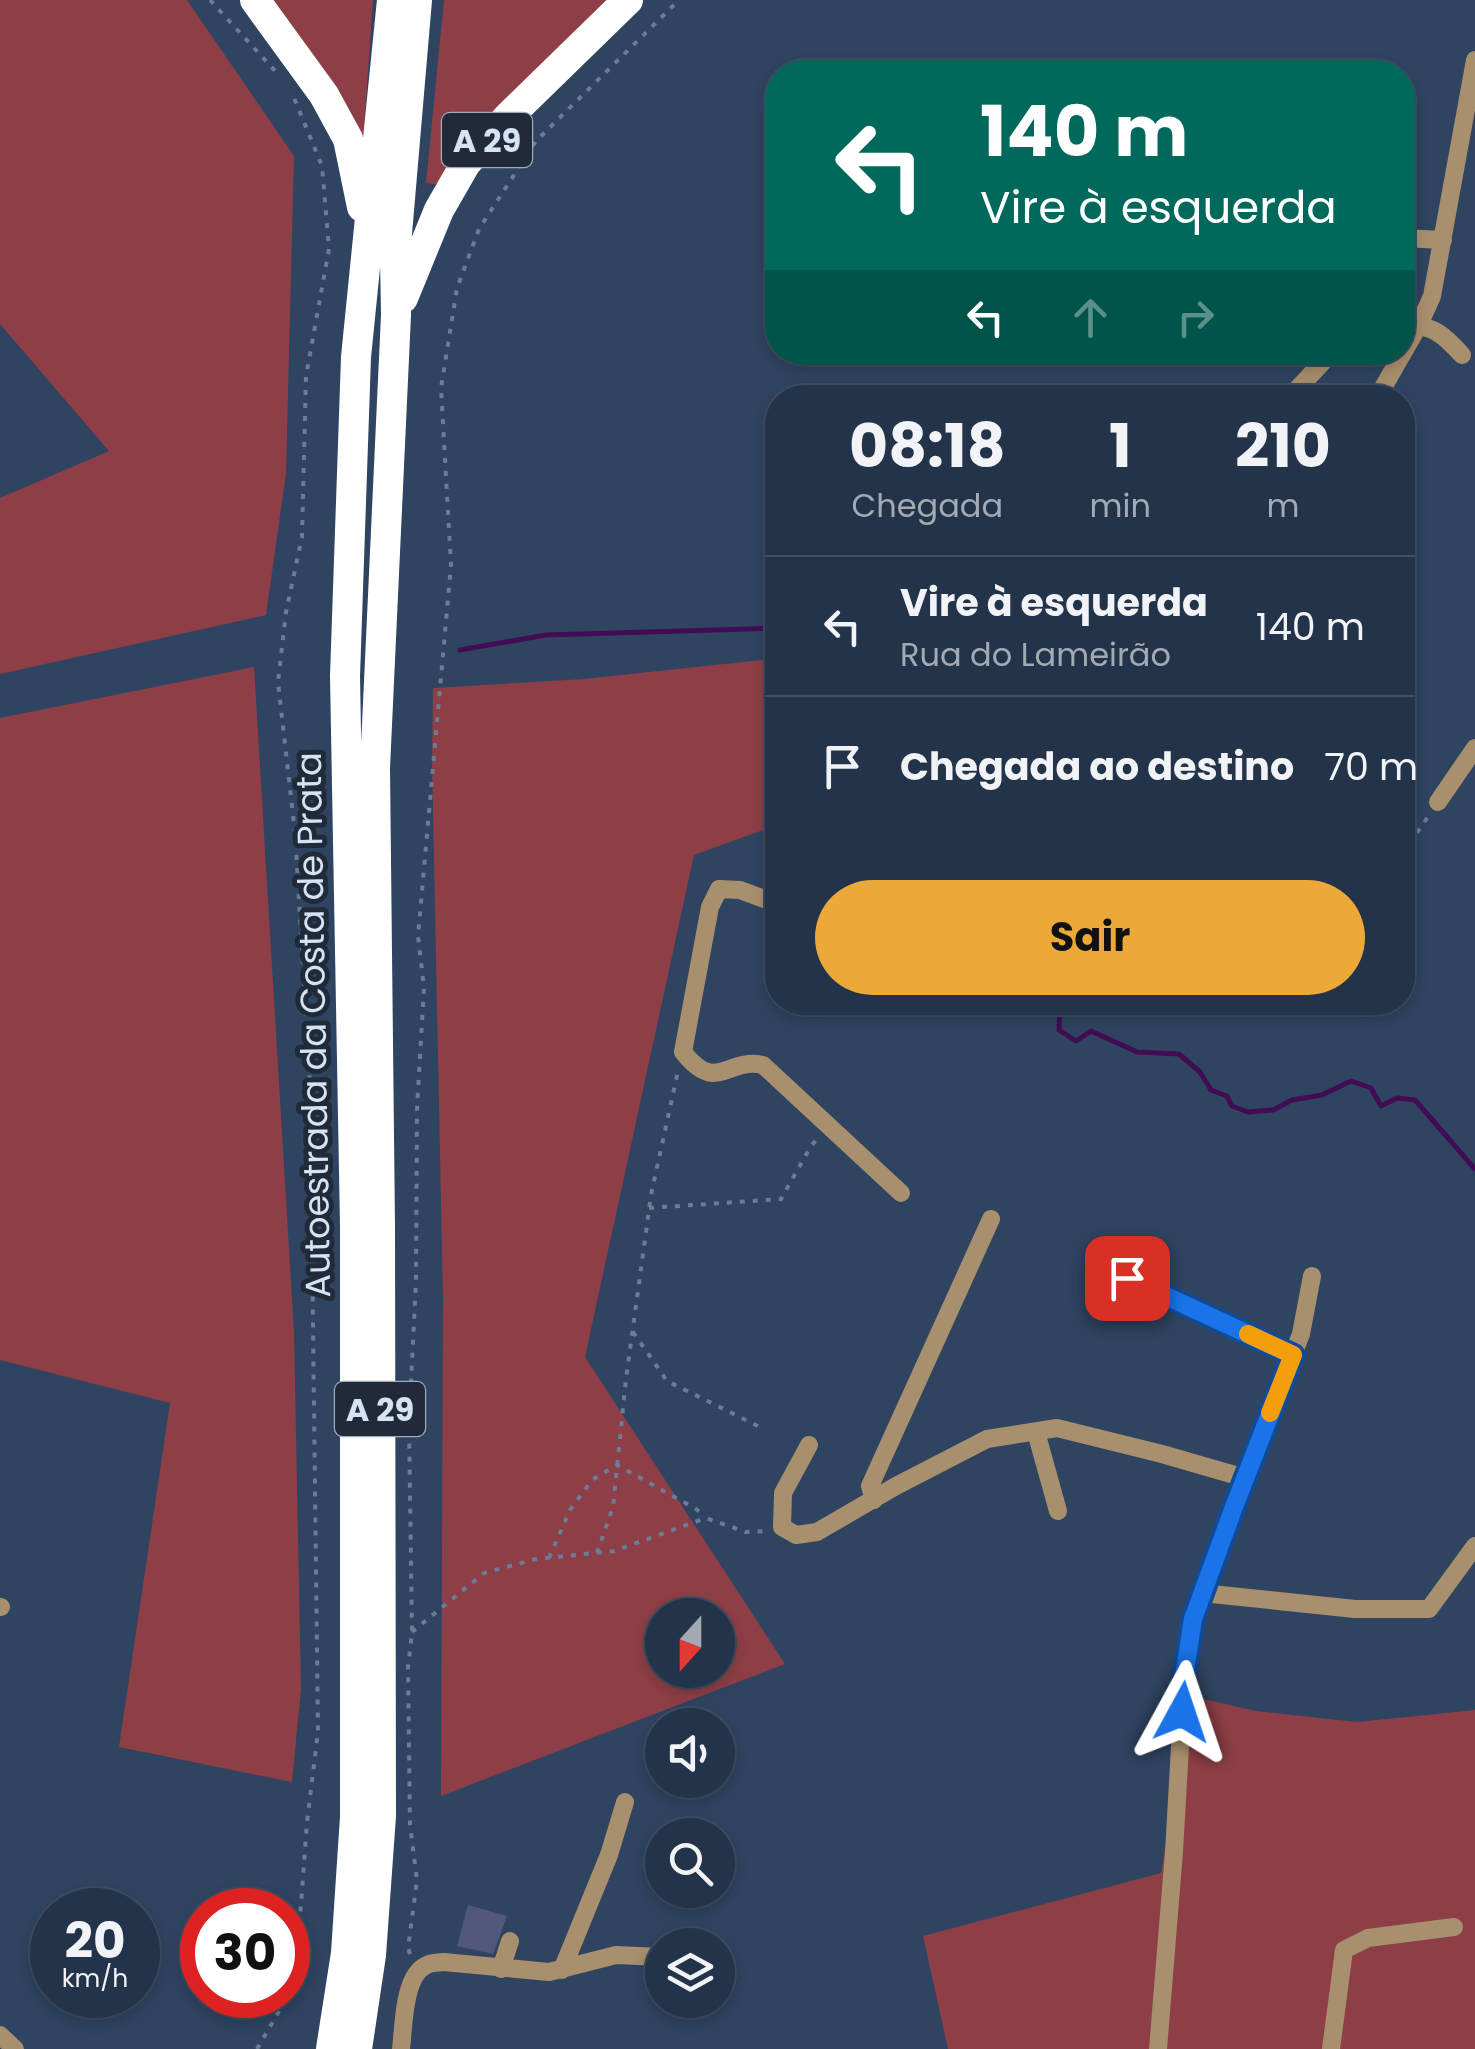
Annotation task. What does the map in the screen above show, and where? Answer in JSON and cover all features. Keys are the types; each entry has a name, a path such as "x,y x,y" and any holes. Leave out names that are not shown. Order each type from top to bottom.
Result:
{"highway":[{"name":"A 29","path":"255,0 324,96 348,139 367,244"},
{"name":"Autoestrada da Costa de Prata","path":"331,2049 346,1952 355,1817 355,1226 345,676 356,357 392,0"},
{"name":"Autoestrada da Costa de Prata","path":"357,2049 371,1955 381,1816 375,768 396,315 395,257 418,0"},
{"name":"A 29","path":"396,315 438,210 466,164 509,116 628,0"}],"street":[{"path":"1415,320 1432,296 1475,60"},
{"path":"1456,170 1475,162"},
{"path":"1415,239 1443,240"},
{"path":"1415,327 1444,335 1462,355"},
{"path":"1301,385 1320,365"},
{"path":"1438,802 1475,748"},
{"path":"765,899 740,890 719,889 710,907 683,1052 696,1068 712,1074 751,1062 763,1065 901,1193"},
{"path":"874,1500 870,1486 991,1220"},
{"path":"1158,2049 1184,1677 1193,1619 1301,1334 1312,1276"},
{"path":"1114,1296 1127,1278 1293,1355"},
{"path":"810,1445 784,1493 782,1526 796,1535 816,1532 987,1439 1057,1428 1245,1478"},
{"path":"1036,1432 1058,1511"},
{"path":"1202,1593 1355,1608 1429,1609 1475,1545"},
{"path":"562,1970 609,1855 625,1802"},
{"path":"1331,2049 1344,1950 1368,1938 1454,1927"},
{"path":"501,1969 510,1941"},
{"path":"401,2049 408,1992 416,1973 427,1964 444,1962 549,1972 616,1955 645,1956"},
{"path":"0,2035 15,2049"}],"path":[{"path":"210,0 276,73"},
{"path":"416,1973 408,1948 417,1880 410,1825 409,1424 424,988 418,936 451,565 440,388 458,288 479,229 536,142 679,0"},
{"path":"290,88 322,166 329,249 306,376 302,537 286,612 278,682 295,833 310,1083 318,1732 302,1888"},
{"path":"1415,835 1438,802"},
{"path":"597,1553 613,1507 650,1208 683,1052"},
{"path":"650,1208 781,1200 810,1146 828,1126"},
{"path":"632,1332 667,1381 760,1427"},
{"path":"549,1558 570,1510 592,1480 617,1465"},
{"path":"617,1465 706,1518 746,1532 772,1531 782,1526"},
{"path":"412,1632 484,1573 536,1559 614,1551 706,1518"},
{"path":"257,2049 275,2018"}],"shaded area":[{"path":"0,0 187,0 294,156 286,473 266,615 0,674 0,498 109,451 0,324"},
{"path":"270,0 373,0 362,158"},
{"path":"444,0 612,0 440,185 426,183"},
{"path":"765,660 765,829 694,855 585,1357 785,1664 735,1683 735,1598 645,1598 645,1688 722,1688 670,1708 645,1708 645,1718 441,1796 443,1300 433,688 584,679"},
{"path":"254,667 294,1332 301,1689 292,1782 119,1747 170,1403 0,1360 0,718"},
{"path":"1190,1696 1256,1711 1357,1722 1475,1710 1475,2049 948,2049 923,1936 1161,1873"}],"building":[{"path":"468,1905 507,1916 493,1954 457,1946"}],"waterway":[{"path":"460,650 546,635 765,628"},
{"path":"1060,1015 1059,1030 1076,1041 1091,1031 1137,1052 1179,1054 1200,1072 1211,1090 1227,1096 1232,1106 1248,1112 1273,1110 1292,1100 1322,1095 1351,1081 1371,1088 1381,1106 1397,1098 1415,1100 1475,1169"}],"slow traffic":[{"path":"1248,1334 1293,1355 1270,1413"}],"route":[{"path":"1127,1278 1293,1355 1193,1619 1182,1712"}]}
